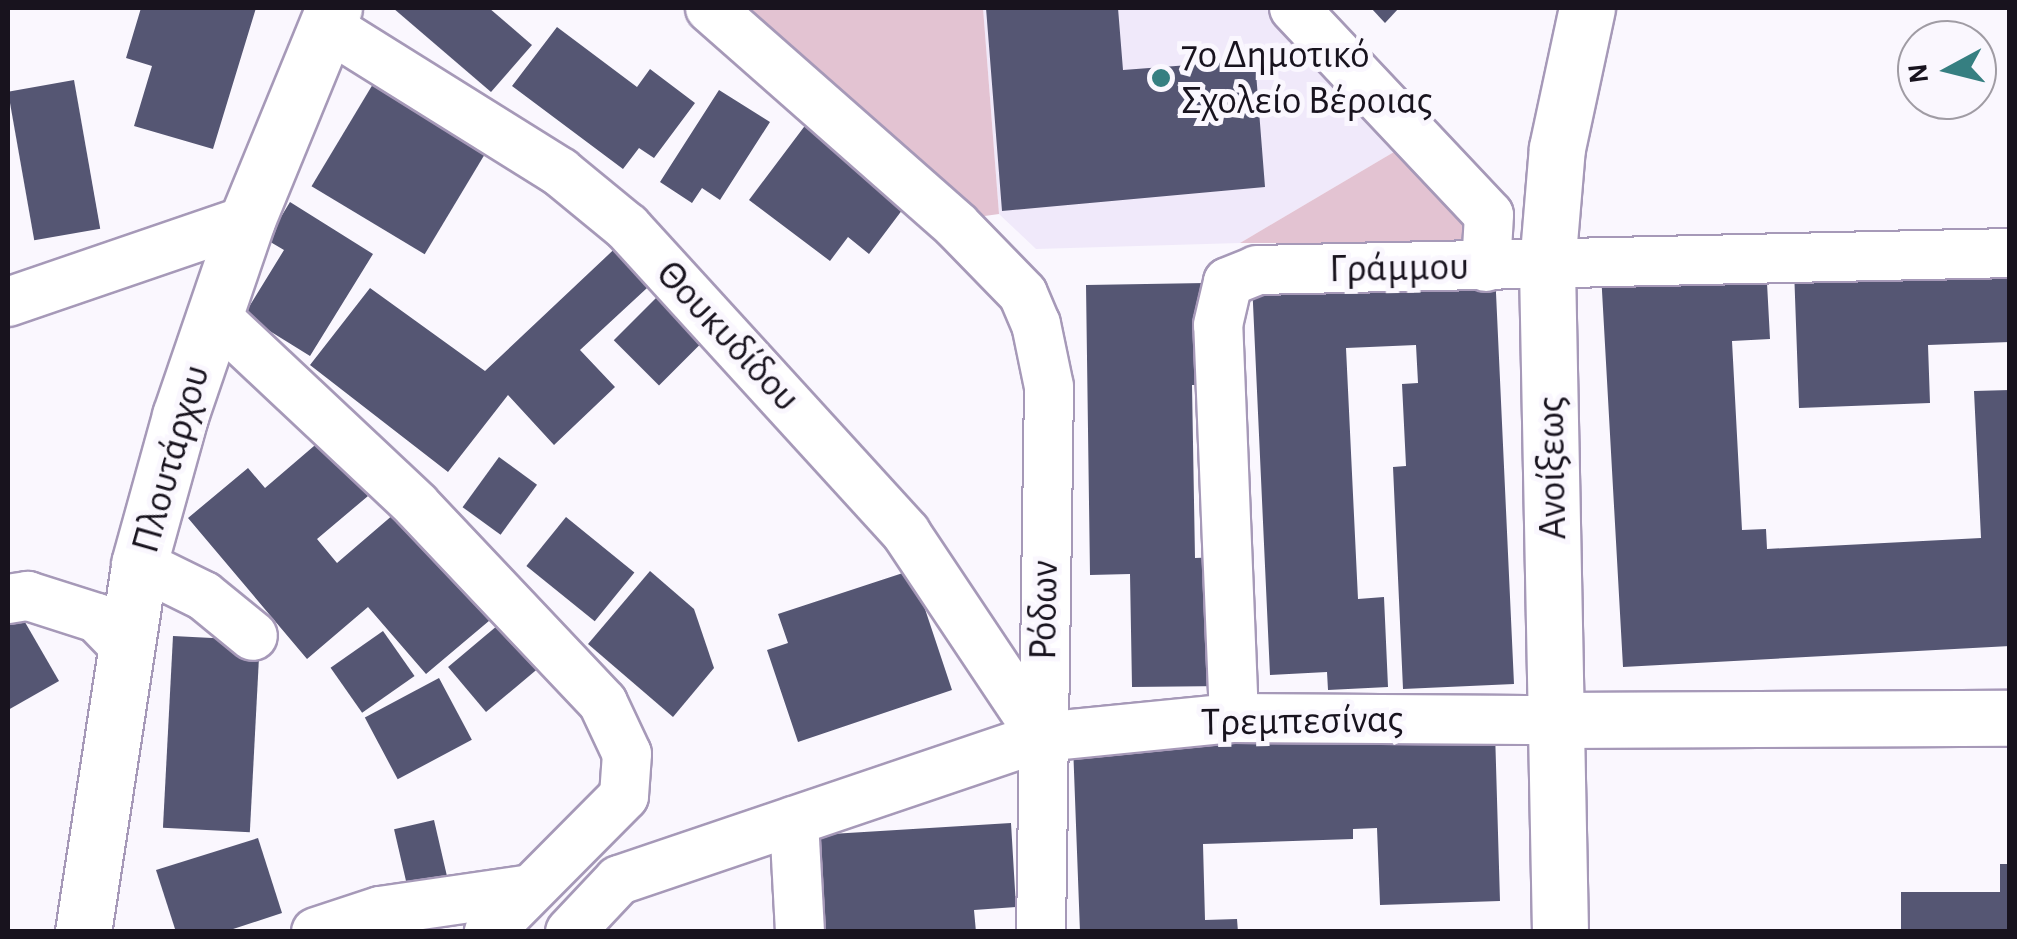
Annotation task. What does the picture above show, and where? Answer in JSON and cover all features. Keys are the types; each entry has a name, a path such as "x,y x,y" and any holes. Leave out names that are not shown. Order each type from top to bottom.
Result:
{"street":[{"name":"Ρόδων","path":"710,8 956,225 1022,294 1043,344 1049,387 1041,932"},
{"path":"1294,8 1488,215 1486,267"},
{"name":"Ανοίξεως","path":"1560,932 1546,266 1558,148 1587,8"},
{"name":"Πλουτάρχου","path":"84,932 139,564 214,315 247,220 331,17"},
{"name":"Θουκυδίδου","path":"331,17 560,172 627,228 906,532 1042,737"},
{"path":"8,302 247,220"},
{"name":"Γράμμου","path":"1234,718 1218,325 1228,282 1257,270 2010,253"},
{"path":"214,315 416,504 590,688 628,754 624,796 524,890 489,932"},
{"path":"139,564 204,596 253,636"},
{"path":"8,598 28,596 96,618 124,646"},
{"name":"Τρεμπεσίνας","path":"570,932 619,880 1042,737 1234,718 2010,718"},
{"path":"794,821 800,932"},
{"path":"316,932 380,911 524,890"}],"shaded area":[{"path":"727,8 983,8 999,214 963,219"},
{"name":"7ο Δημοτικό Σχολείο Βέροιας","path":"983,8 1270,8 1399,149 1240,243 1036,249 999,214"},
{"path":"1399,149 1466,214 1469,243 1240,243"}],"building":[{"path":"141,8 256,8 213,149 134,126 152,66 126,58"},
{"path":"393,8 489,8 532,45 491,92"},
{"path":"986,8 1118,8 1123,70 1255,60 1265,187 1002,211"},
{"path":"1371,8 1399,8 1385,23"},
{"path":"557,27 637,87 650,69 695,103 654,158 639,148 623,169 512,86"},
{"path":"379,74 492,142 425,254 312,186"},
{"path":"74,80 100,229 34,240 8,92"},
{"path":"719,90 770,122 720,200 702,188 692,203 660,182"},
{"path":"813,115 915,193 869,254 848,237 830,261 749,200"},
{"path":"290,202 373,254 310,356 244,315 284,250 267,240"},
{"path":"625,239 660,276 580,350 615,387 554,445 508,395 448,472 310,365 370,288 485,371"},
{"path":"2010,261 2010,342 1928,345 1930,403 1799,408 1794,269"},
{"path":"1766,264 1770,339 1732,341 1742,530 1766,529 1767,549 1981,538 1974,391 2010,390 2010,646 1623,667 1601,273"},
{"path":"1495,271 1514,684 1403,689 1393,467 1406,466 1402,384 1418,383 1416,345 1346,348 1358,599 1384,597 1388,687 1328,690 1327,672 1270,675 1252,282"},
{"path":"671,283 716,328 659,386 614,340"},
{"path":"1206,283 1207,385 1192,385 1195,558 1223,557 1225,686 1132,687 1130,574 1090,575 1086,285"},
{"path":"321,440 368,496 317,539 337,563 401,508 496,615 426,674 368,607 307,659 188,518 248,468 265,488"},
{"path":"499,457 537,485 501,535 463,507"},
{"path":"566,517 634,572 595,621 526,566"},
{"path":"912,570 952,690 798,742 767,650 788,643 778,614"},
{"path":"650,571 694,609 714,668 673,717 588,644"},
{"path":"22,617 59,681 8,710 8,625"},
{"path":"504,620 542,665 486,712 448,667"},
{"path":"383,631 415,676 362,713 331,668"},
{"path":"173,636 260,641 250,832 163,828"},
{"path":"439,678 472,740 398,779 365,717"},
{"path":"1495,731 1500,901 1380,905 1377,828 1353,829 1353,839 1203,844 1205,920 1237,919 1238,932 1080,932 1073,745"},
{"path":"434,820 449,884 409,894 394,829"},
{"path":"1011,823 1016,907 974,910 976,932 822,932 815,835"},
{"path":"258,838 282,913 224,932 176,932 156,870"},
{"path":"2000,864 2010,864 2010,932 1901,932 1901,892 2000,892"}],"place":[{"name":"7ο Δημοτικό Σχολείο Βέροιας","path":"1161,78"}]}
